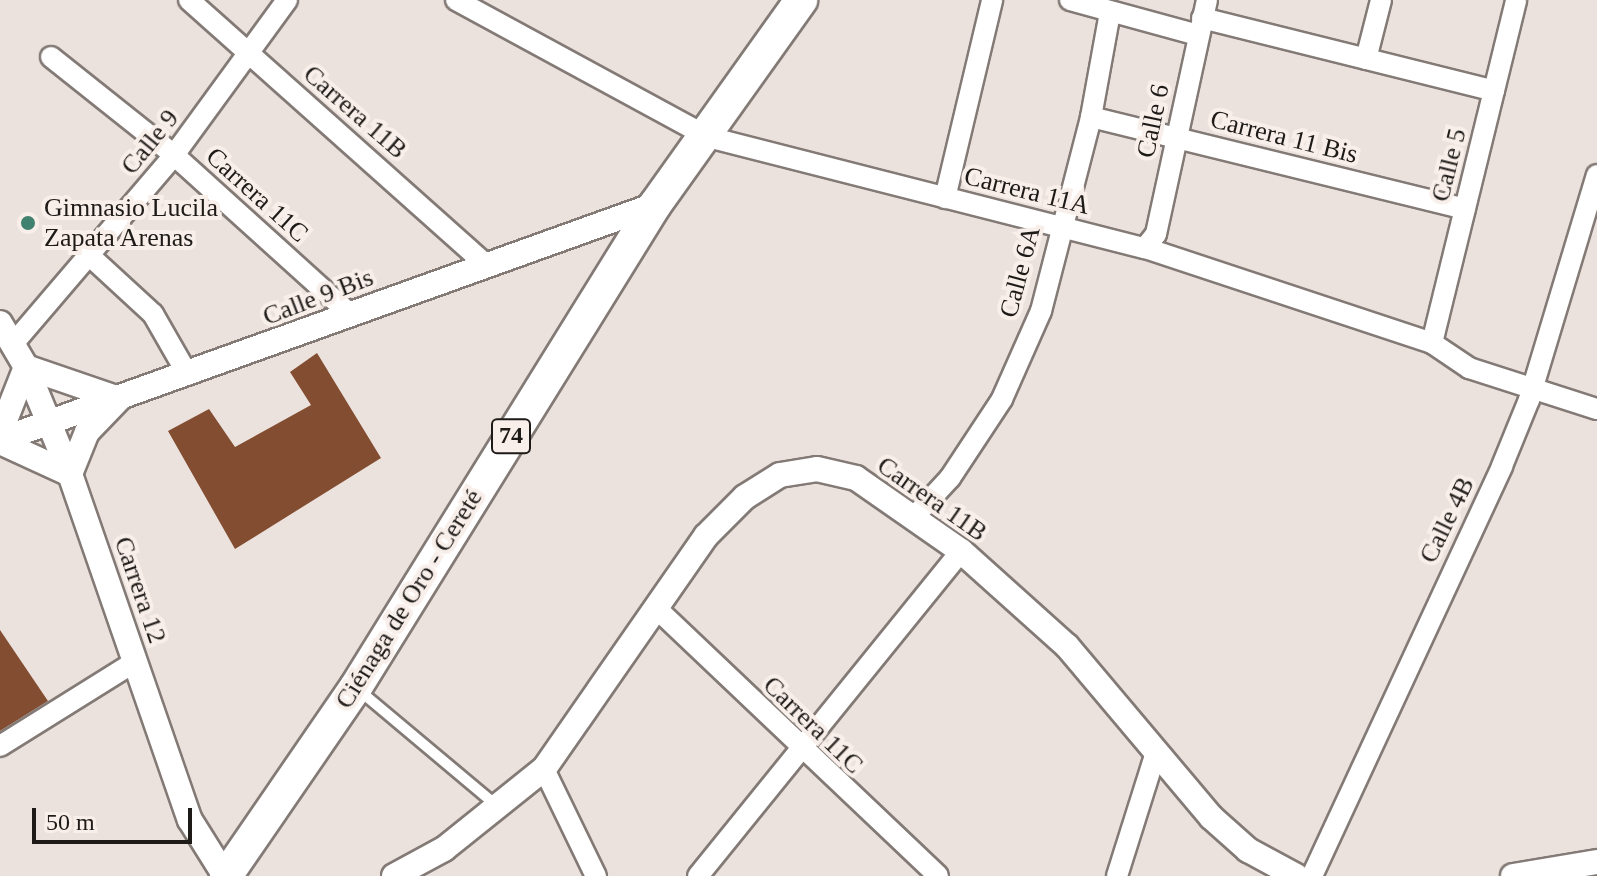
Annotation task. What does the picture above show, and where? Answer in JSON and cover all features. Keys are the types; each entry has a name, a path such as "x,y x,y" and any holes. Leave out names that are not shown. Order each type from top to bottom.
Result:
{"highway":[{"name":"Ciénaga de Oro - Cereté","path":"226,876 356,687 655,205 708,137 801,0"}],"street":[{"name":"Carrera 11B","path":"189,0 248,56 485,264"},
{"name":"Calle 9","path":"12,345 91,257 174,155 287,0"},
{"name":"Carrera 11A","path":"456,0 708,137 1145,248 1432,343 1469,368 1597,409"},
{"path":"945,198 992,0"},
{"path":"1070,0 1110,12 1203,18 1494,91"},
{"path":"1366,59 1381,0"},
{"name":"Calle 5","path":"1432,343 1516,0"},
{"name":"Calle 6A","path":"914,517 950,478 1002,399 1041,311 1059,225 1091,117 1110,12"},
{"name":"Calle 6","path":"1145,248 1156,234 1203,18"},
{"name":"Carrera 11C","path":"51,57 174,155 350,314"},
{"name":"Carrera 11 Bis","path":"1091,117 1465,209"},
{"name":"Calle 4B","path":"1312,876 1502,466 1532,389 1597,175"},
{"name":"Calle 9 Bis","path":"0,441 655,205"},
{"path":"91,257 153,314 188,375"},
{"name":"Carrera 12","path":"0,323 26,367 70,474 190,820 226,876"},
{"path":"0,433 4,407 26,367 119,399 87,432 70,474 0,441"},
{"name":"Carrera 11B","path":"394,876 444,849 500,808 544,769 706,536 745,497 780,475 817,469 856,478 961,551 1067,646 1156,752 1239,841 1296,876"},
{"path":"698,876 961,551"},
{"name":"Carrera 11C","path":"655,607 800,750 938,876"},
{"path":"0,746 136,661"},
{"path":"1117,876 1156,752"},
{"path":"544,769 596,876"},
{"path":"1513,876 1570,873 1597,862"}],"lane":[{"path":"356,687 500,808"}],"building":[{"path":"317,353 381,458 235,549 168,431 209,409 235,447 311,405 290,372"},
{"path":"0,630 48,701 0,731"}],"place":[{"name":"Gimnasio Lucila Zapata Arenas","path":"28,223"}]}
